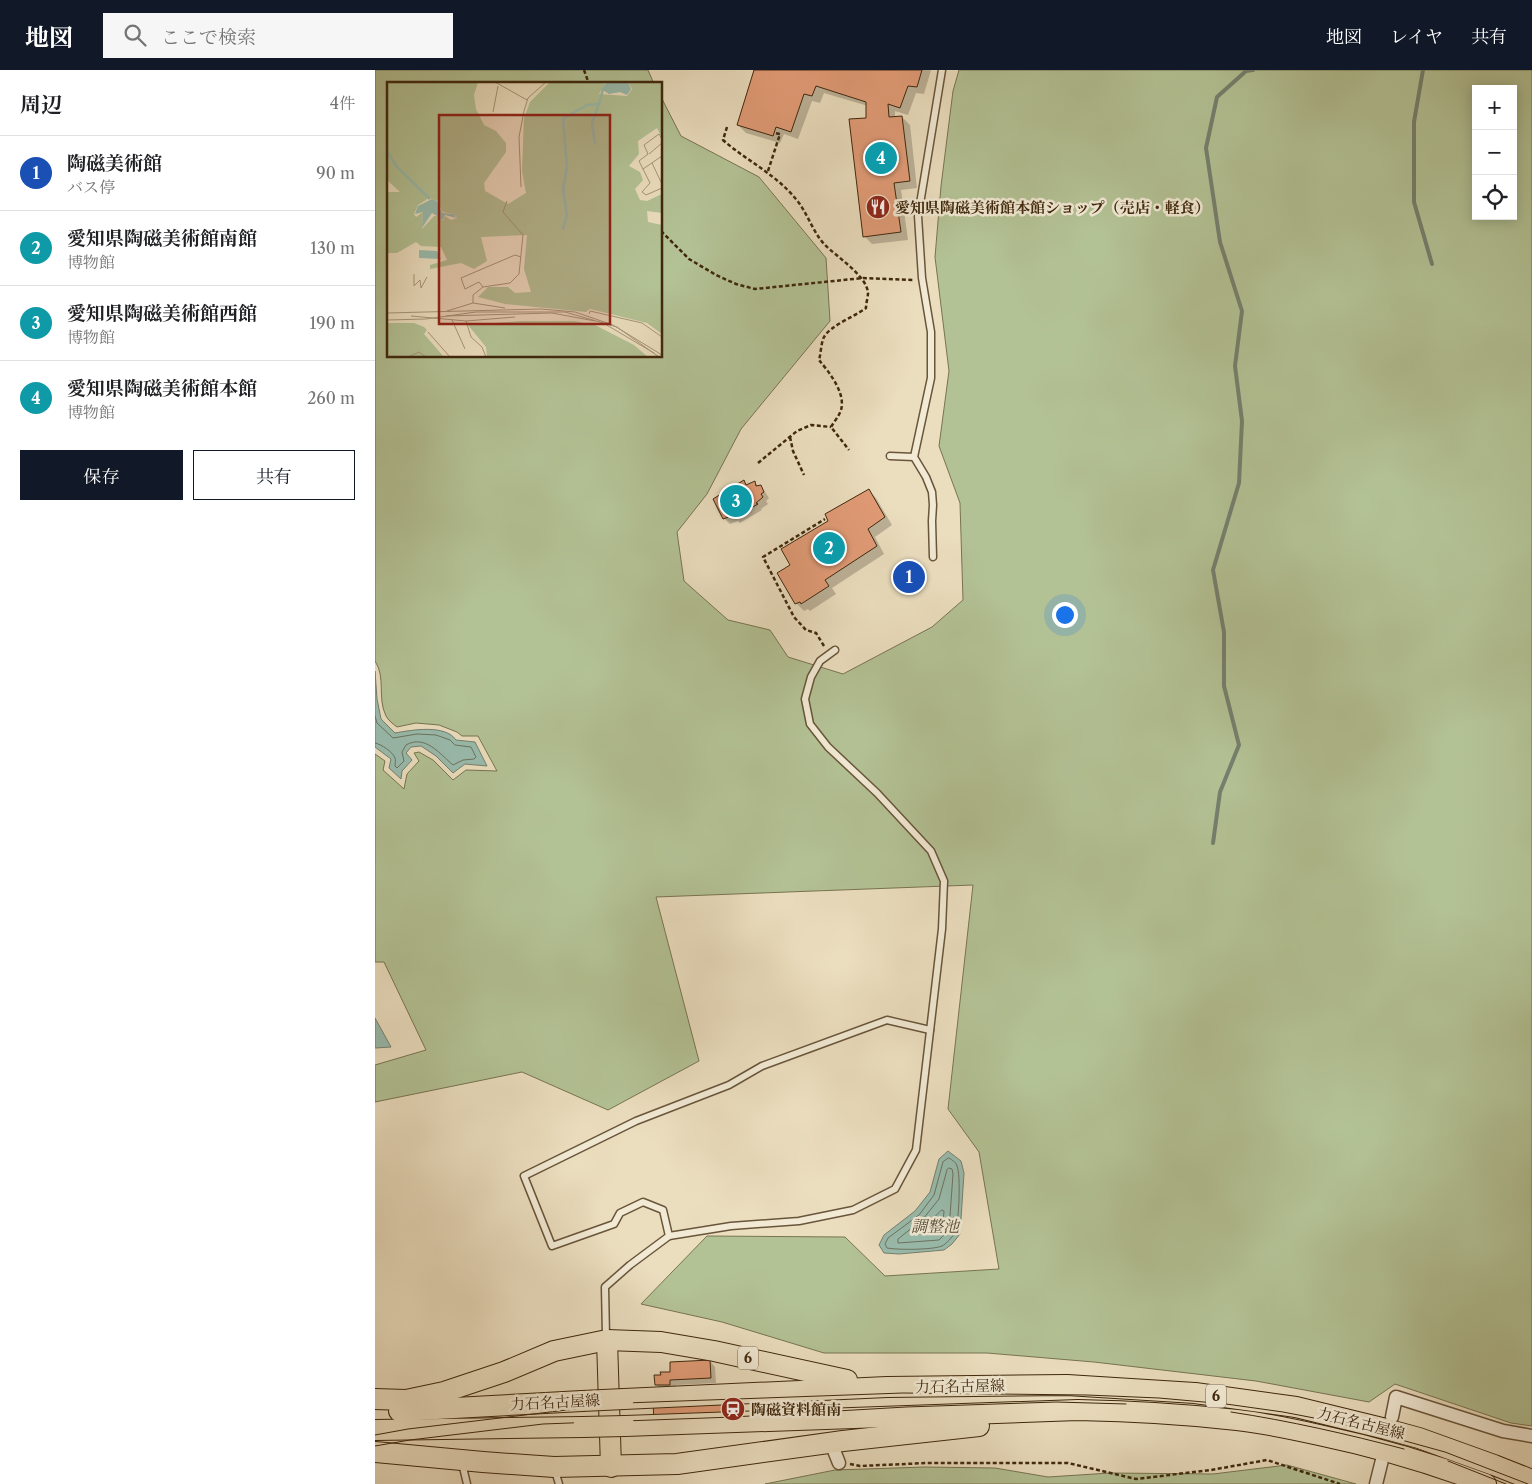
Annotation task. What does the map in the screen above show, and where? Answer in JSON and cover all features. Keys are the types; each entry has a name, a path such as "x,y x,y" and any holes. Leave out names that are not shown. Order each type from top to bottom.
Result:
{"main road":[{"name":"6","path":"375,1400 406,1400 444,1392 504,1372 553,1351 607,1340 661,1342 714,1351 828,1377 887,1387"},
{"path":"607,1340 611,1467"},
{"name":"力石名古屋線","path":"375,1411 409,1411 887,1387 1067,1385 1195,1393 1296,1407 1419,1438 1532,1480"},
{"name":"力石名古屋線","path":"375,1430 625,1426 1078,1410 1140,1412 1239,1420 1377,1448 1423,1461 1486,1484"},
{"name":"6","path":"375,1452 461,1460 557,1476 611,1467 677,1464 831,1443 1011,1422 1047,1420 1239,1420"}],"street":[{"path":"1392,1417 1396,1397 1503,1432 1532,1436"},
{"path":"831,1443 839,1463"},
{"path":"1376,1484 1381,1460"}],"lane":[{"path":"933,557 932,492 926,477 914,458 931,378 931,332 922,278 918,216 942,70"},
{"path":"890,456 914,458"},
{"path":"607,1340 605,1287 630,1265 669,1236 731,1226 799,1221 853,1210 895,1189 916,1150 942,929 943,881 931,851 877,793 828,747 810,724 805,699 811,677 820,661 835,650"},
{"path":"669,1236 663,1210 643,1202 620,1213 614,1224 552,1246 524,1176 636,1121 729,1085 761,1066 887,1020 930,1030"},
{"path":"461,1460 467,1484"}],"path":[{"path":"584,70 588,82"},
{"path":"727,127 723,140 736,152 768,171 799,204 811,227 825,245 863,278 868,291 866,308 835,326 824,337 819,360 829,373 841,397 841,409 831,427"},
{"path":"768,171 780,134 774,133"},
{"path":"663,233 689,259 735,284 755,289 863,278 913,280"},
{"path":"759,463 790,437 811,425 831,427 849,450"},
{"path":"790,437 793,451 804,475"},
{"path":"825,519 763,556 795,616 806,630 816,633 825,647"},
{"path":"839,1463 860,1466 927,1463 1068,1463 1136,1480 1267,1460 1340,1484"}],"shaded area":[{"path":"375,70 648,70 653,82 387,82 387,358 663,358 663,101 681,136 759,177 826,258 830,321 741,429 707,494 677,532 684,581 728,620 770,630 788,657 843,674 932,627 963,600 960,503 939,446 949,371 935,257 941,186 953,91 959,70 1532,70 1532,1426 1511,1423 1395,1384 1369,1402 1256,1381 1094,1362 987,1353 824,1353 722,1322 641,1304 707,1236 845,1237 885,1276 999,1269 979,1152 948,1109 973,885 656,897 699,1061 608,1110 522,1072 375,1102 375,1065 426,1050 384,962 375,962 375,754 385,761 383,770 404,789 407,774 419,761 414,753 419,752 433,760 453,780 466,770 497,771 478,736 462,736 439,725 416,723 397,727 386,716 383,709 380,674 375,661"},
{"path":"1287,1465 1356,1484 765,1484 835,1470 925,1467 995,1468 1048,1477 1110,1473 1213,1474"}],"water":[{"path":"375,671 381,719 395,733 428,729 444,732 456,740 475,742 487,766 465,764 453,773 436,756 421,746 411,747 406,753 412,760 402,771 401,779 389,768 391,759 375,747"},
{"path":"375,1018 391,1047 375,1048"},
{"name":"調整池","path":"948,1151 961,1161 964,1173 960,1234 944,1250 899,1254 884,1253 879,1245 884,1235 915,1211 930,1192 939,1159"}],"building":[{"path":"754,70 922,70 917,87 908,86 900,108 888,104 889,117 902,116 910,181 894,183 901,232 863,237 849,119 866,118 866,102 816,86 812,96 804,94 791,132 776,127 773,136 737,125"},
{"path":"744,480 746,485 755,481 756,486 761,485 764,492 761,494 763,497 756,503 758,504 733,518 731,516 723,519 713,499"},
{"path":"869,489 885,517 868,529 877,546 825,580 829,586 801,604 800,602 795,604 777,573 790,565 781,549 828,521 825,514"},
{"path":"710,1360 711,1378 670,1380 670,1385 655,1385 654,1375 661,1375 660,1372 670,1372 670,1362"},
{"path":"728,1401 729,1415 654,1419 653,1404"}],"waterway":[{"path":"1213,843 1220,792 1239,745 1224,686 1224,632 1213,570 1239,483 1242,421 1235,366 1242,311 1220,242 1206,148 1217,97 1246,71 1253,70"},
{"path":"1423,70 1414,122 1414,202 1432,264"}],"tram line":[{"path":"375,1435 408,1429 625,1403 903,1393 1087,1395 1159,1398 1226,1404 1340,1423 1445,1452 1528,1484"},
{"path":"375,1446 543,1424 733,1417 906,1407 1056,1402 1126,1404"},
{"path":"1231,1412 1318,1428 1404,1449"},
{"path":"1448,1461 1506,1484"}],"place":[{"name":"愛知県陶磁美術館本館","path":"881,158"},
{"name":"愛知県陶磁美術館本館ショップ（売店・軽食）","path":"878,207"},
{"name":"愛知県陶磁美術館西館","path":"736,501"},
{"name":"愛知県陶磁美術館南館","path":"829,548"},
{"name":"陶磁美術館","path":"909,577"},
{"name":"陶磁資料館南","path":"733,1409"}]}
